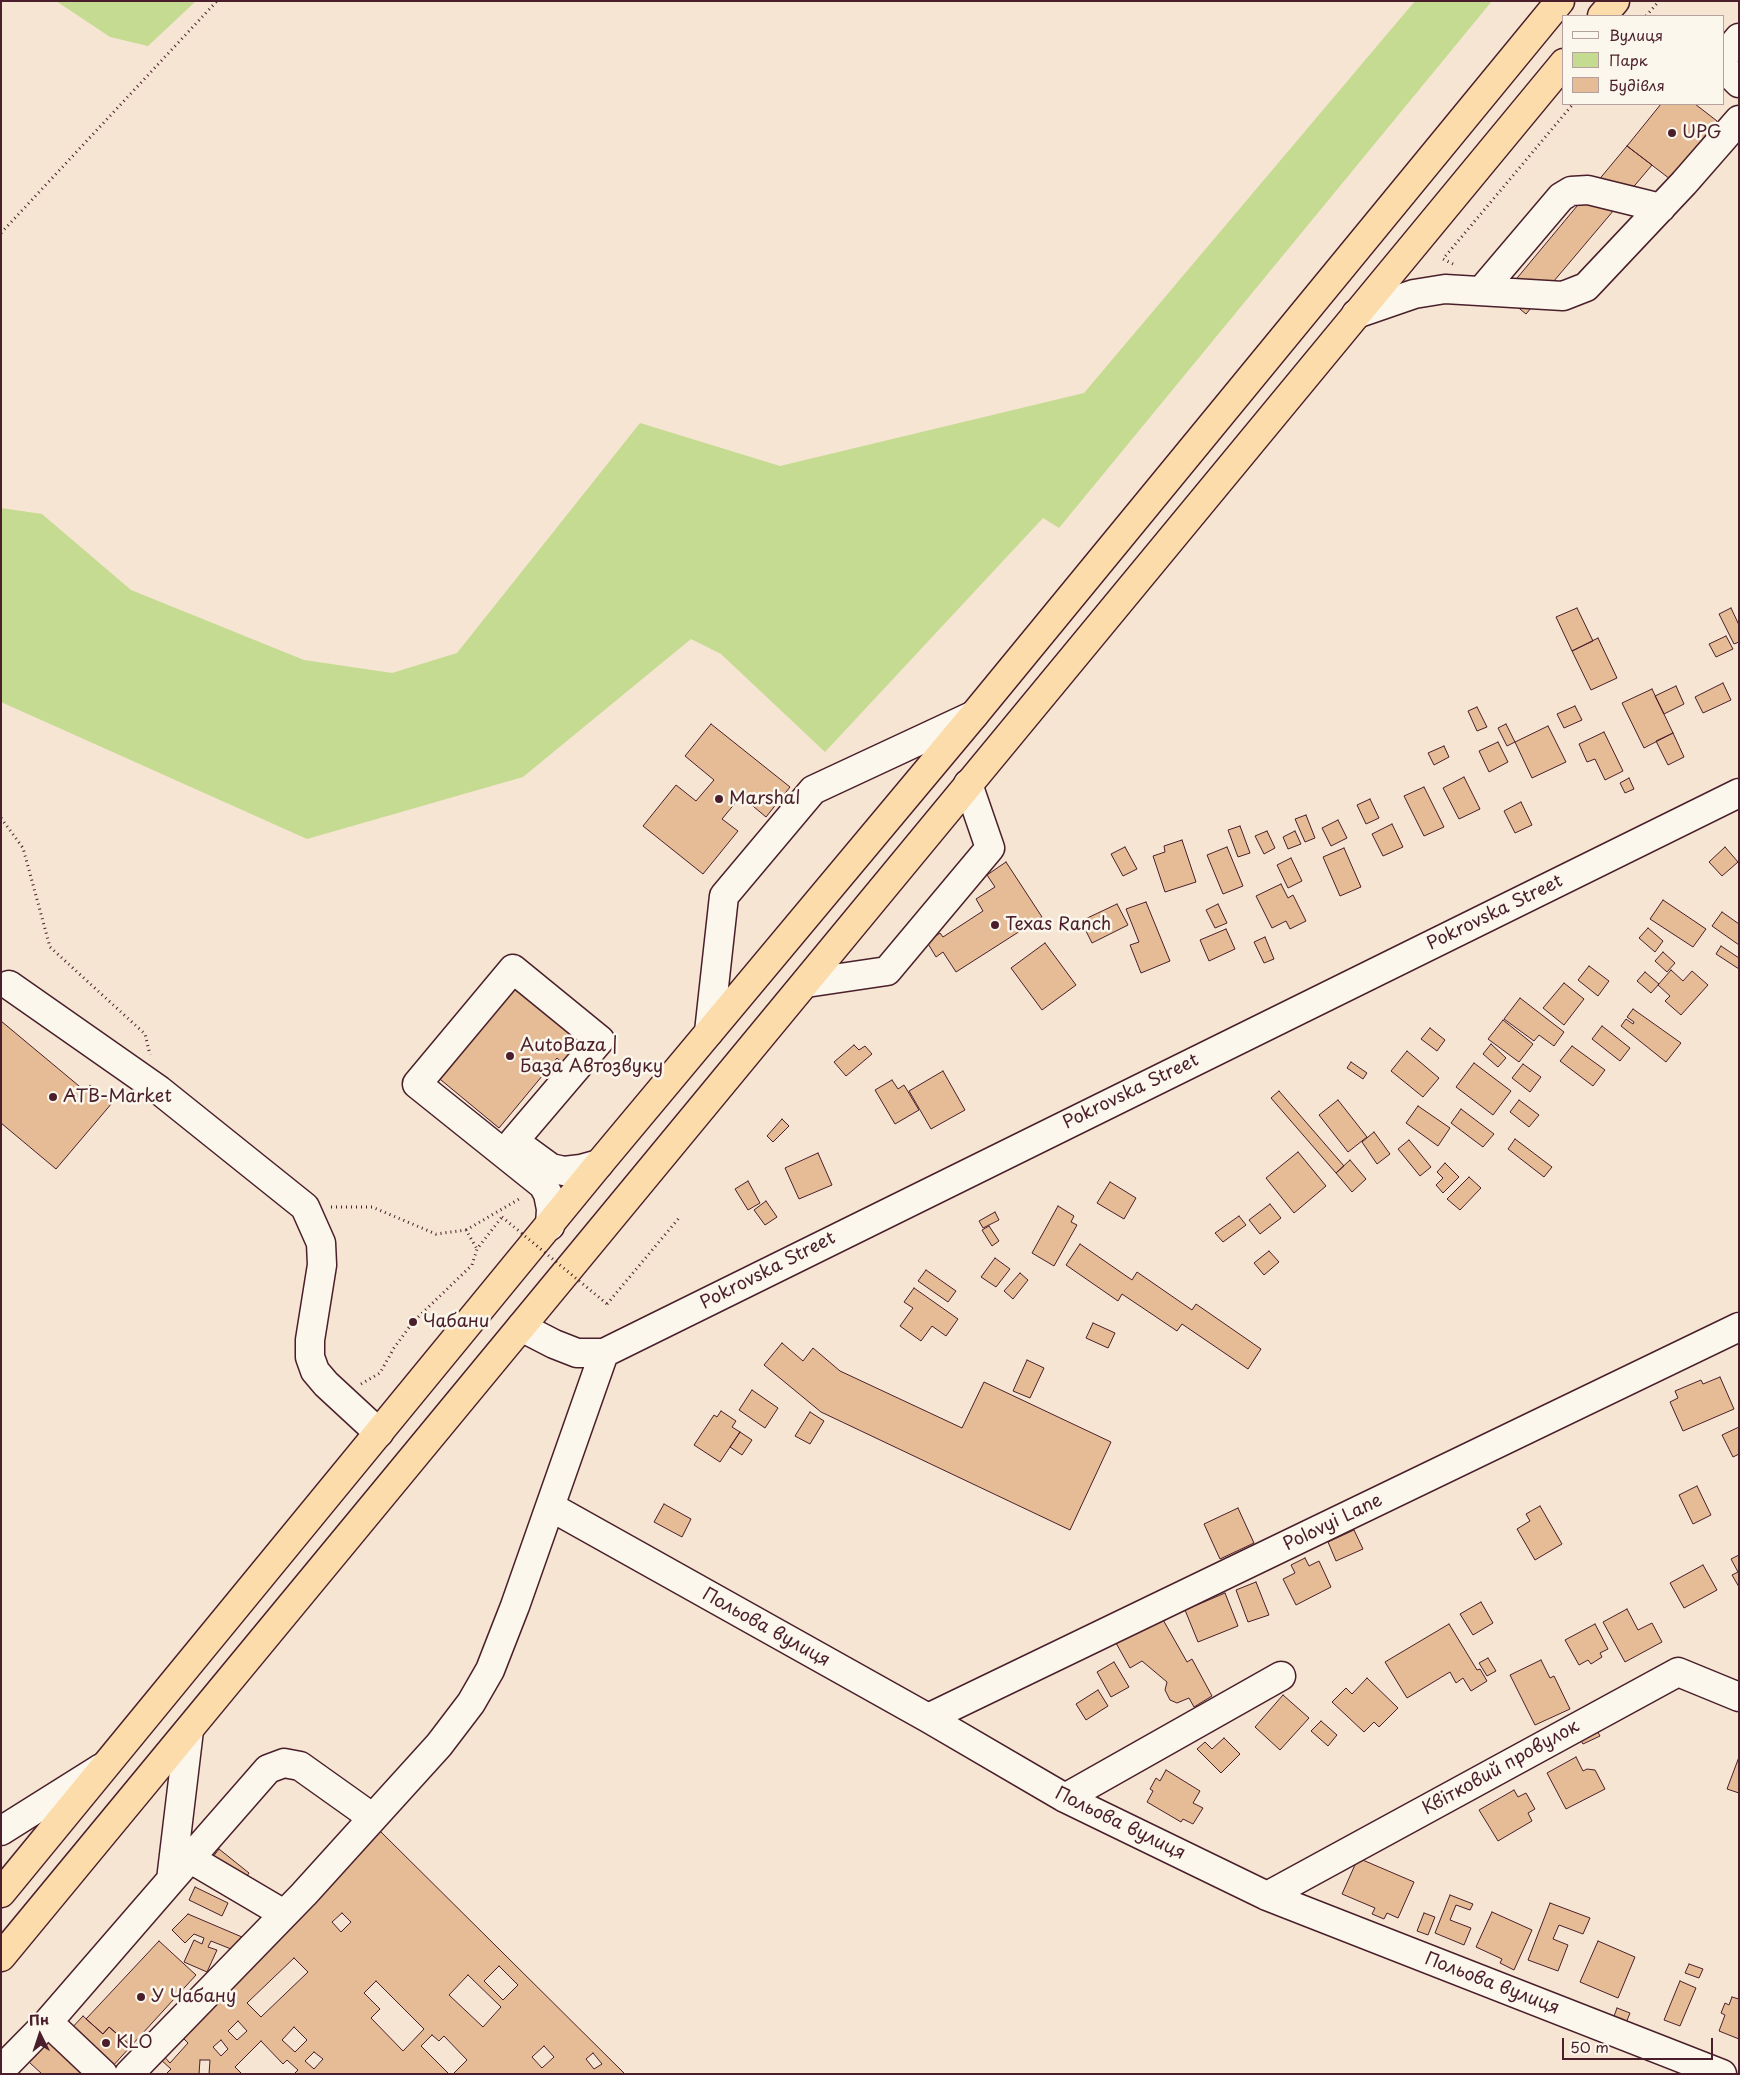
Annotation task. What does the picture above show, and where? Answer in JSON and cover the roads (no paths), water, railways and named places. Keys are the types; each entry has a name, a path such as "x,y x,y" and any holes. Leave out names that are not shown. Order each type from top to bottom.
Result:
{"highway":[{"path":"1,1893 599,1164 974,715 1560,1"},
{"path":"1603,15 1614,1"},
{"path":"1,1957 1562,64"}],"street":[{"path":"1725,55 1739,38"},
{"path":"1725,69 1739,83"},
{"path":"1356,314 1414,294 1445,289 1563,296 1586,286 1660,208 1739,120"},
{"path":"1482,290 1561,197 1571,191 1588,190 1660,208"},
{"path":"709,1032 724,896 814,790 974,715"},
{"path":"806,983 887,971 990,848 968,784"},
{"name":"Pokrovska Street","path":"521,1327 554,1344 577,1353 604,1353 1739,793"},
{"path":"550,1226 551,1209 548,1194 543,1185 417,1084 513,969 600,1040 514,1141 551,1168 564,1170 581,1169 599,1164"},
{"path":"9,985 159,1090 305,1207 321,1243 322,1265 310,1340 310,1357 315,1371 326,1384 379,1433"},
{"name":"Polovyi Lane","path":"928,1718 1739,1327"},
{"path":"129,2074 284,1914 373,1818 439,1745 471,1703 490,1670 604,1353"},
{"name":"Польова вулиця","path":"550,1507 928,1718 1065,1798 1267,1896 1722,2074"},
{"name":"Квітковий провулок","path":"1267,1896 1678,1672 1739,1697"},
{"path":"1065,1798 1281,1676"},
{"path":"171,1880 189,1730"},
{"path":"1,1831 108,1763"},
{"path":"6,2070 268,1769 284,1763 300,1766 373,1818"},
{"path":"189,1858 284,1914"},
{"path":"48,2022 102,2074"}],"place":[{"name":"UPG","path":"1672,133"},
{"name":"Marshal","path":"719,799"},
{"name":"Texas Ranch","path":"995,925"},
{"name":"AutoBaza | База Автозвуку","path":"510,1056"},
{"name":"ATB-Market","path":"53,1097"},
{"name":"Чабани","path":"413,1322"},
{"name":"У Чабану","path":"141,1997"},
{"name":"KLO","path":"106,2043"}]}
